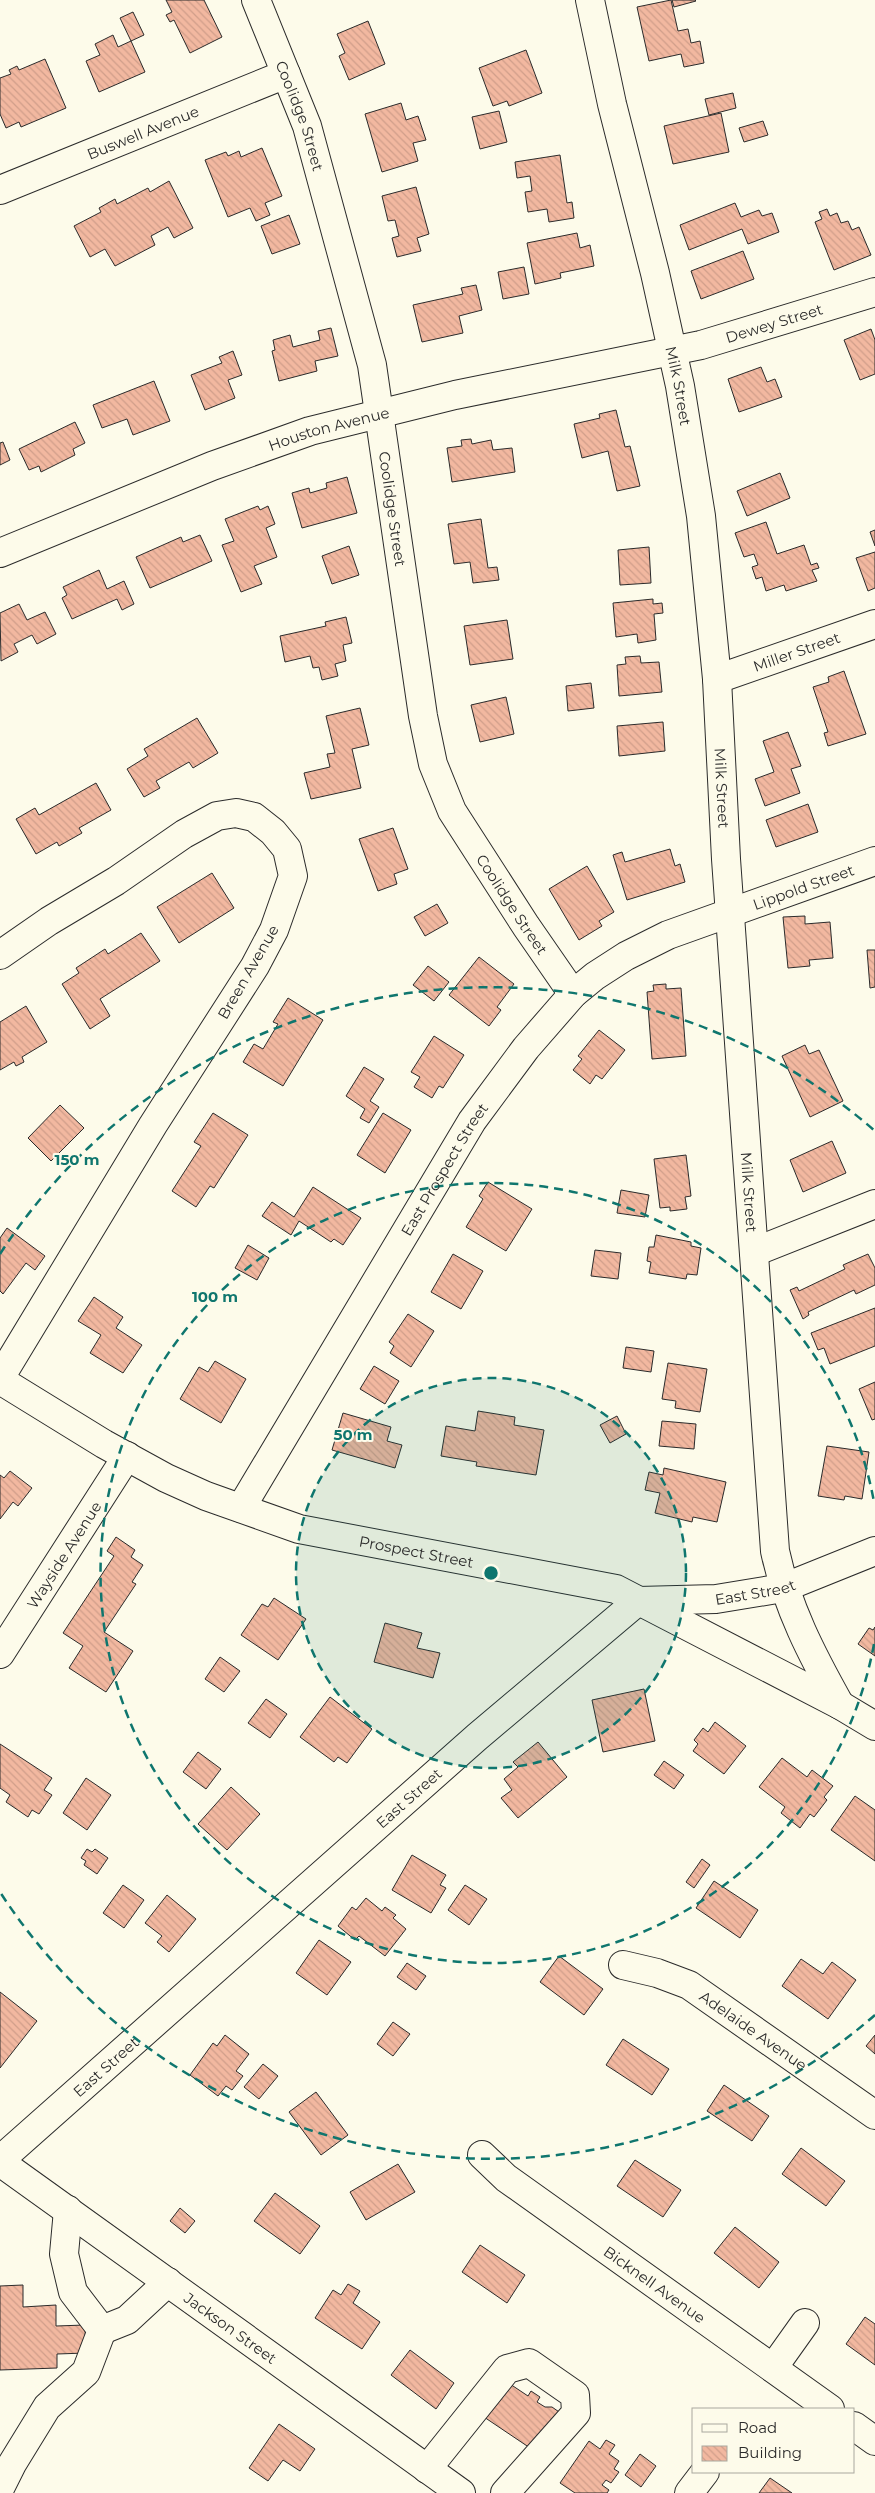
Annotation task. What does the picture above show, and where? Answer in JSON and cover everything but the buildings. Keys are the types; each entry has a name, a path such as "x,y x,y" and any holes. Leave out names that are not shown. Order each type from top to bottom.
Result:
{"street":[{"name":"Coolidge Street","path":"256,0 307,126 372,365 423,716 432,764 452,811 526,926 573,994"},
{"name":"Milk Street","path":"590,0 612,104 672,350 691,448 701,516 717,679 730,912 775,1552 783,1588"},
{"name":"Buswell Avenue","path":"0,190 286,74"},
{"name":"Dewey Street","path":"672,350 774,324 875,292"},
{"name":"Houston Avenue","path":"0,553 212,466 310,431 378,412 672,350"},
{"name":"Miller Street","path":"717,679 875,624"},
{"name":"Breen Avenue","path":"0,955 49,921 116,881 184,834 217,816 236,813 254,817 273,832 287,849 294,876 274,930 255,966 153,1125 0,1379"},
{"name":"Lippold Street","path":"730,912 875,861"},
{"name":"East Prospect Street","path":"241,1508 472,1121 526,1048 573,994 626,956 668,935 730,912"},
{"path":"754,1252 875,1204"},
{"name":"Prospect Street","path":"0,1379 127,1456 198,1492 299,1529 590,1583 616,1590 840,1705 875,1726"},
{"name":"Wayside Avenue","path":"0,1654 127,1456"},
{"name":"East Street","path":"0,2161 477,1737 638,1601 716,1599 783,1588 875,1551"},
{"name":"Prospect Street","path":"783,1588 809,1650 840,1705"},
{"name":"Adelaide Avenue","path":"623,1965 657,1973 688,1985 875,2115"},
{"name":"Bicknell Avenue","path":"482,2155 506,2178 829,2408"},
{"name":"Jackson Street","path":"0,2161 461,2493"},
{"path":"68,2210 64,2254 73,2292 102,2330"},
{"path":"0,2488 12,2464 47,2407 86,2372 102,2330 127,2320 168,2282"},
{"path":"773,2368 806,2323"},
{"path":"427,2469 507,2369 530,2363 575,2395 576,2413 505,2493"},
{"path":"855,2427 875,2441"},
{"path":"689,2493 704,2473"}]}
